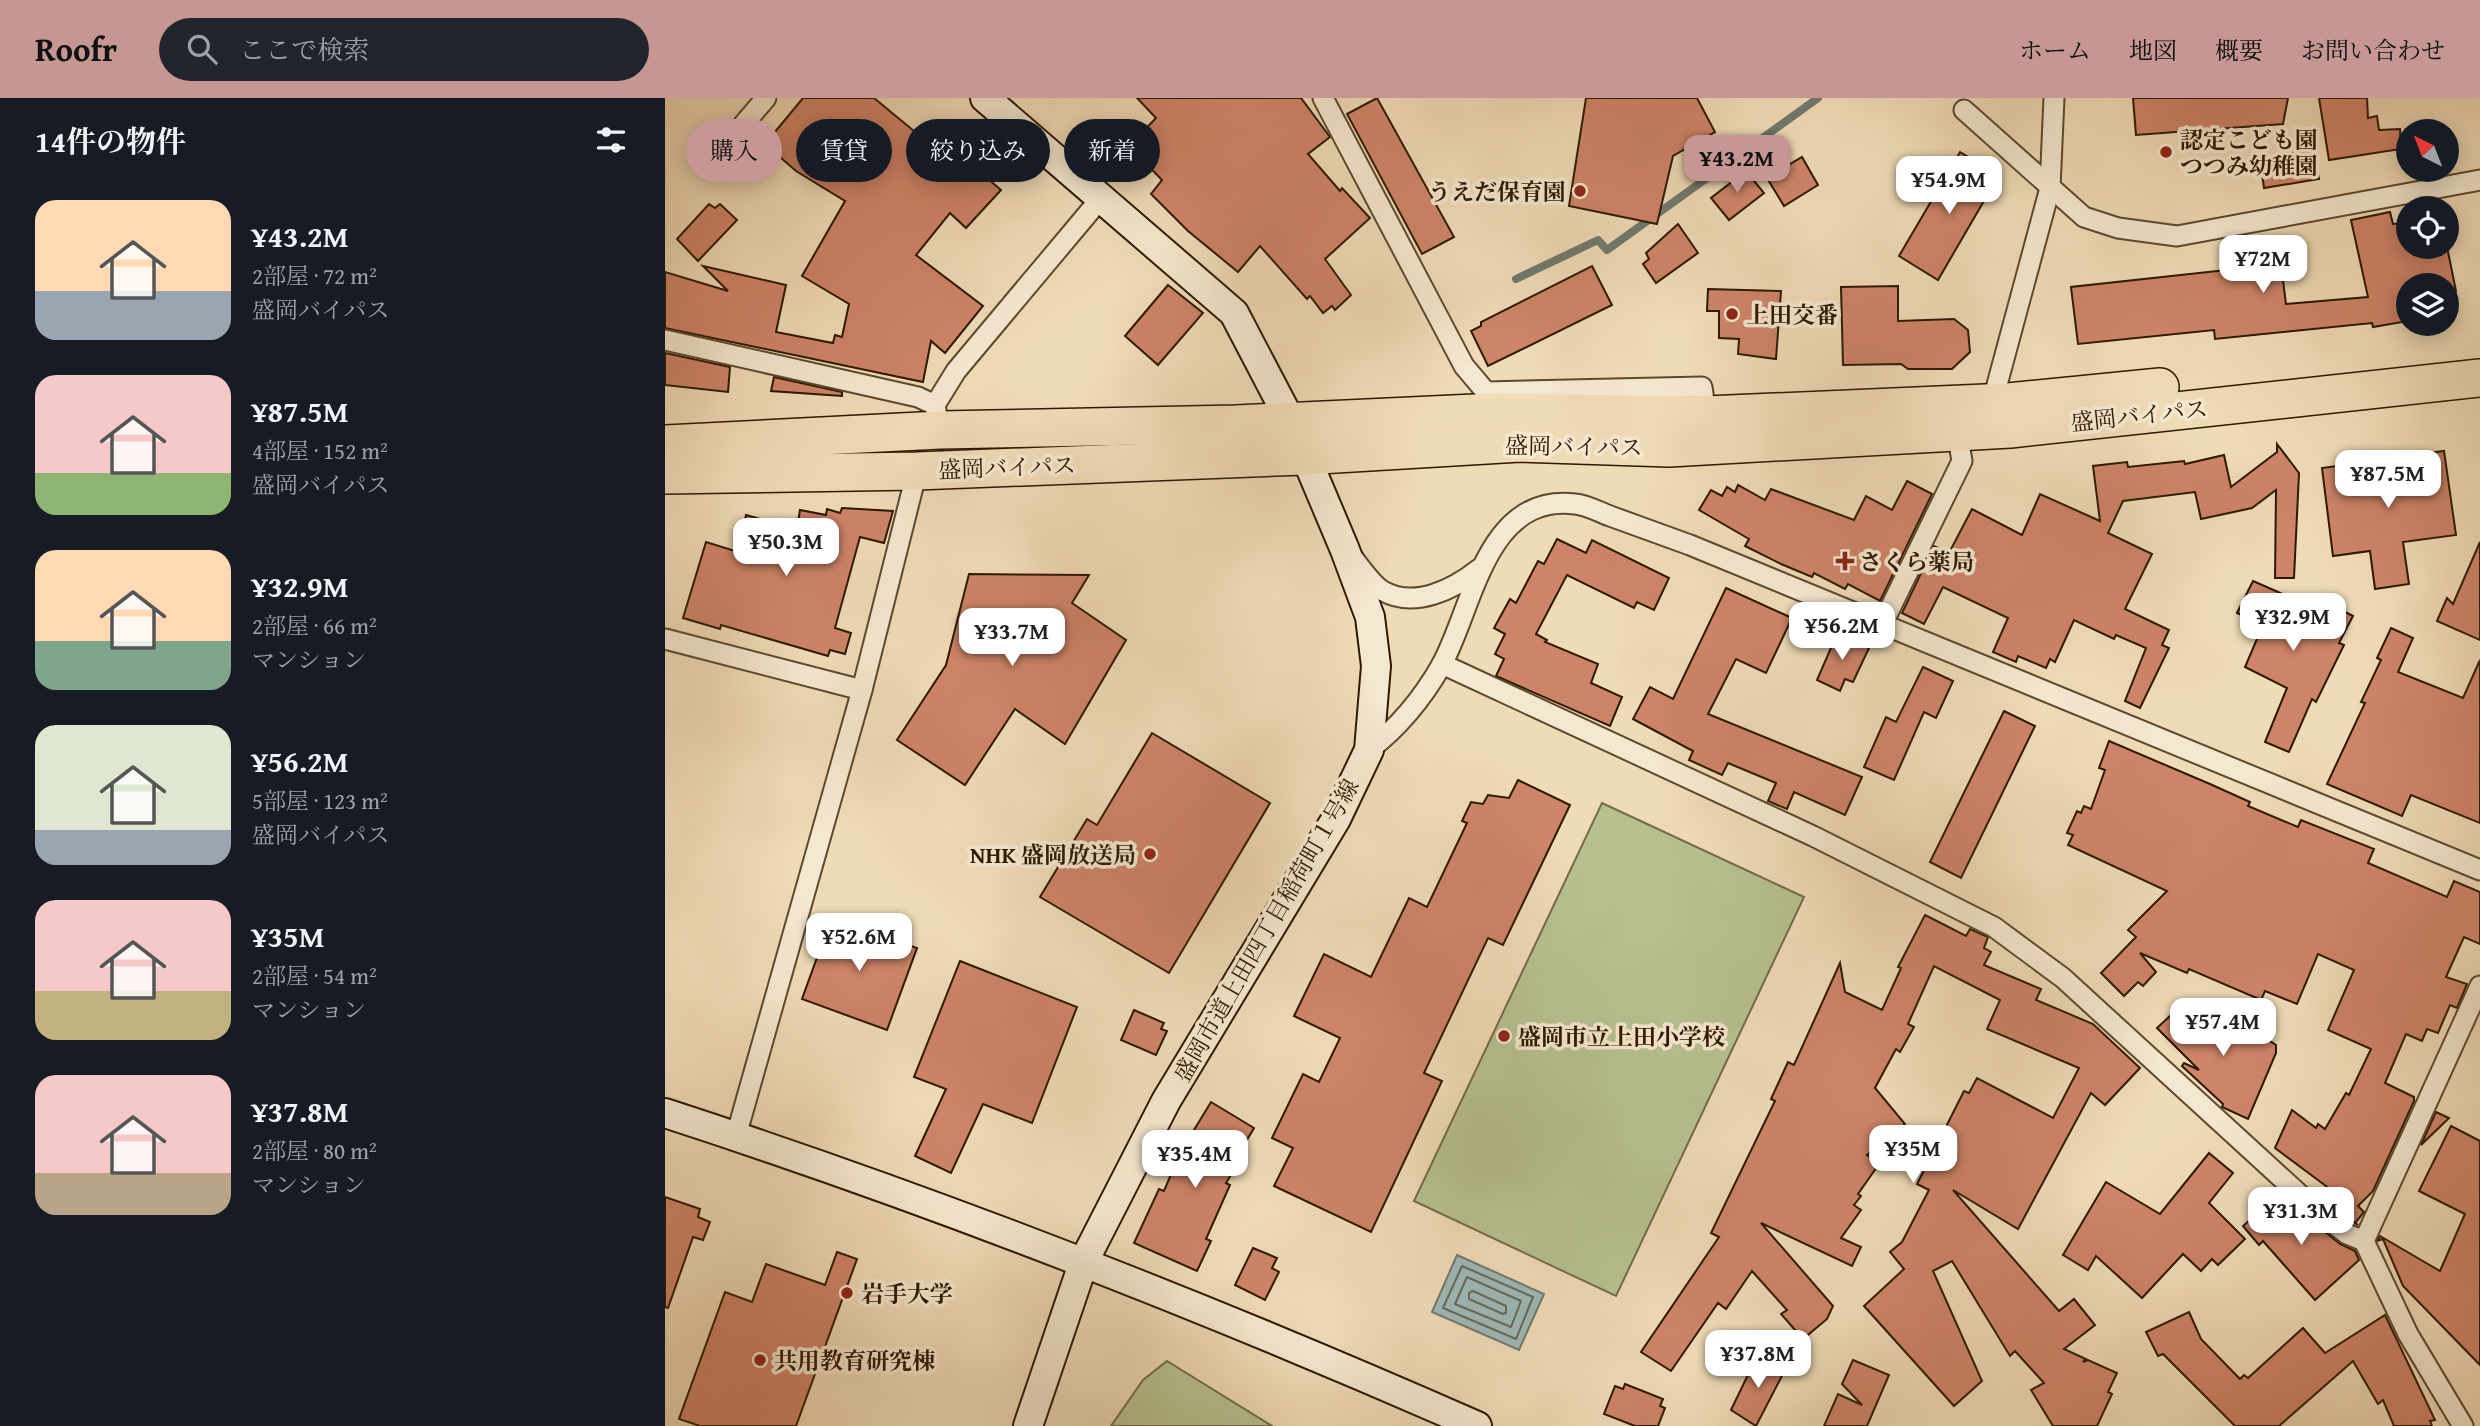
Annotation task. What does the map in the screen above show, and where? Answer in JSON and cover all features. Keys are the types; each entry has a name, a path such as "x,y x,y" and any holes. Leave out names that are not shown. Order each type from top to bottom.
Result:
{"highway":[{"name":"盛岡バイパス","path":"665,444 937,418 1290,422 1496,412 1979,421 2480,355"},
{"name":"盛岡バイパス","path":"665,475 917,471 1303,456 1520,443 1669,448 2480,377"}],"street":[{"path":"748,119 766,98"},
{"name":"盛岡市道上田四丁目稲荷町１号線","path":"985,98 1234,313 1290,422 1345,550 1370,617 1374,654 1369,750 1336,819 1166,1101 1084,1261 1028,1426"},
{"path":"1322,98 1464,366 1486,392 1702,387 1706,415"},
{"path":"1882,625 1979,421 2050,188 2054,98"},
{"path":"1964,110 2084,217 2118,228 2177,236 2480,180"},
{"path":"665,340 918,397 937,418 956,371 1101,198"},
{"path":"736,1136 862,690 917,471"},
{"path":"1369,750 1393,732 1441,664 1479,569 1505,531 1529,510 1552,503 1577,504 1690,545 2480,870"},
{"path":"1345,550 1382,591 1408,596 1434,595 1456,587 1479,569"},
{"path":"665,639 862,690"},
{"path":"1441,664 1813,836 1994,927 2063,978 2321,1214 2347,1234 2364,1241 2408,1334 2463,1426"},
{"path":"2364,1241 2480,986"},
{"path":"665,1113 896,1190 1084,1261 1477,1426"}],"green space":[{"path":"1602,803 1804,897 1616,1296 1414,1201"},
{"path":"1167,1361 1272,1426 1111,1426 1143,1380"}],"water":[{"path":"1457,1255 1544,1294 1519,1350 1432,1312"}],"building":[{"path":"803,98 874,98 906,124 906,182 992,182 1001,190 966,228 950,213 916,255 983,306 945,353 931,341 923,382 665,328 665,272 728,291 703,266 786,285 776,332 833,343 835,335 842,337 849,304 802,276 845,201 814,182 892,182 892,119 796,119 796,171 782,159 782,123"},
{"path":"1137,98 1301,98 1330,137 1308,154 1340,191 1342,188 1370,218 1325,259 1351,295 1335,310 1332,306 1323,313 1310,296 1307,299 1260,246 1238,272 1188,231 1151,194 1162,180 1160,119"},
{"path":"1377,98 1454,237 1422,254 1347,114"},
{"path":"1586,98 1697,98 1715,132 1673,156 1657,224 1569,206"},
{"path":"2133,98 2288,98 2283,124 2136,135"},
{"path":"2319,98 2367,98 2368,118 2377,116 2379,130 2396,129 2396,150 2329,160"},
{"path":"2314,150 2319,179 2264,188 2261,166 2286,161 2285,154"},
{"path":"1960,152 1999,175 1938,280 1899,256"},
{"path":"1802,157 1818,185 1784,206 1767,178"},
{"path":"1746,171 1764,193 1729,220 1711,198"},
{"path":"709,204 715,208 720,204 737,220 698,261 677,239"},
{"path":"2390,212 2393,224 2396,224 2396,259 2449,259 2452,273 2396,273 2396,323 2373,327 2372,323 2215,339 2214,330 2078,344 2071,287 2281,264 2286,304 2368,297 2351,220"},
{"path":"1678,224 1698,253 1656,283 1643,264 1649,259 1646,253"},
{"path":"1592,266 1612,305 1488,366 1471,331 1481,326 1481,322"},
{"path":"1168,285 1203,313 1158,365 1125,336"},
{"path":"1898,286 1898,321 1954,319 1968,330 1970,352 1952,369 1908,369 1901,364 1843,365 1841,287"},
{"path":"1708,289 1781,291 1776,359 1738,354 1739,339 1719,338 1719,311 1707,311"},
{"path":"665,353 730,367 728,392 665,385"},
{"path":"774,377 842,392 842,396 771,391"},
{"path":"2277,444 2299,473 2294,578 2275,578 2276,490 2252,508 2201,519 2195,492 2123,501 2108,533 2152,554 2125,609 2169,630 2162,645 2169,648 2140,708 2125,701 2146,648 2116,635 2114,639 2074,620 2055,662 2050,659 2046,668 2018,656 2016,662 1993,652 2008,618 1943,587 1924,624 1902,613 1934,546 1949,553 1972,509 2022,535 2040,494 2100,521 2093,466 2127,462 2128,467 2184,461 2185,464 2224,455 2231,487 2277,452"},
{"path":"2444,451 2456,535 2403,542 2409,584 2375,589 2370,551 2333,556 2322,468"},
{"path":"1907,481 1932,494 1880,601 1848,584 1845,589 1814,573 1812,577 1745,546 1749,539 1699,510 1711,490 1722,496 1727,487 1735,492 1738,485 1765,500 1771,489 1854,520 1866,496 1892,510"},
{"path":"842,508 893,511 884,543 860,537 835,628 851,633 845,654 830,650 828,656 721,625 720,629 683,618 706,542 738,552 746,515 797,529 800,510 826,515 827,509 840,513"},
{"path":"1557,539 1586,553 1592,540 1669,578 1654,610 1637,602 1634,608 1567,575 1536,634 1547,640 1545,642 1598,664 1591,683 1622,697 1610,726 1496,676 1504,659 1495,654 1505,634 1494,628 1510,599 1516,603 1538,561 1544,564"},
{"path":"2480,542 2480,640 2437,621 2447,598 2453,604"},
{"path":"969,574 1089,575 1072,603 1126,640 1065,744 1015,709 965,785 897,740 946,665"},
{"path":"2253,581 2317,609 2322,600 2353,616 2339,643 2344,645 2316,702 2312,699 2289,752 2265,742 2287,688 2245,667 2263,625 2237,613"},
{"path":"1726,588 1792,618 1766,673 1736,659 1708,714 1862,777 1845,815 1794,792 1787,809 1768,801 1776,783 1728,763 1722,775 1689,760 1693,751 1633,719 1650,687 1673,699"},
{"path":"2391,628 2413,638 2398,672 2463,698 2480,660 2480,823 2411,795 2402,816 2327,784 2365,703 2361,702 2381,660 2377,658"},
{"path":"1837,634 1869,648 1853,682 1845,679 1840,691 1817,680"},
{"path":"1923,667 1953,681 1936,718 1924,712 1894,780 1864,767 1886,717 1896,722"},
{"path":"2004,711 2035,726 1961,878 1930,862"},
{"name":"NHK 盛岡放送局","path":"1152,733 1270,803 1169,973 1040,897 1087,819 1097,825"},
{"path":"2109,741 2250,802 2248,806 2298,827 2301,820 2374,849 2368,863 2447,897 2454,881 2480,892 2480,944 2464,937 2446,977 2467,984 2457,1008 2450,1005 2438,1033 2427,1029 2422,1041 2406,1034 2385,1083 2414,1097 2414,1101 2373,1191 2358,1206 2364,1212 2355,1223 2325,1201 2334,1192 2275,1148 2292,1110 2316,1128 2318,1124 2325,1129 2346,1093 2349,1095 2371,1049 2328,1030 2354,970 2318,954 2297,1004 2265,991 2261,1000 2189,969 2187,973 2140,953 2156,972 2143,986 2138,982 2124,996 2101,973 2136,937 2128,930 2167,891 2068,845 2073,835 2067,833 2077,811 2081,813 2084,806 2091,809 2105,770 2099,768"},
{"name":"盛岡市立上田小学校","path":"1518,780 1570,805 1503,945 1488,938 1424,1073 1442,1081 1371,1232 1274,1186 1293,1148 1272,1138 1303,1074 1319,1082 1340,1038 1294,1016 1324,954 1371,977 1409,898 1427,907 1467,823 1462,821 1471,802 1483,804 1488,795 1509,798"},
{"path":"1925,915 1966,936 1970,929 1988,937 1984,948 1991,952 1984,965 2041,989 2036,1000 2093,1024 2140,1068 2105,1105 2091,1093 2018,1229 1953,1190 2059,1311 2074,1299 2095,1325 2064,1349 2086,1359 2083,1362 2088,1360 2117,1373 2108,1392 2112,1394 2097,1426 2053,1426 2031,1390 2044,1383 2015,1351 2010,1356 1952,1261 1933,1271 1982,1381 1954,1406 1864,1306 1904,1269 1890,1252 1902,1242 1929,1190 1917,1184 1964,1091 1969,1093 1977,1078 2053,1118 2079,1068 1987,1029 2000,1000 1934,966 1908,1024 1914,1027 1900,1052 1896,1049 1875,1088 1905,1124 1867,1155 1879,1164 1858,1194 1861,1196 1854,1205 1861,1210 1841,1238 1861,1247 1852,1266 1761,1223 1833,1306 1827,1319 1803,1339 1781,1314 1787,1310 1752,1271 1726,1309 1718,1303 1671,1371 1641,1352 1719,1237 1711,1233 1775,1101 1771,1099 1788,1062 1794,1065 1840,963 1845,992 1882,1010 1901,968 1898,967"},
{"path":"827,916 917,948 887,1030 802,999 823,941 818,940"},
{"path":"960,961 1077,1007 1032,1123 983,1104 951,1173 915,1156 946,1089 914,1077"},
{"path":"2184,1003 2215,1036 2233,1017 2276,1045 2276,1053 2248,1119 2222,1107 2223,1104 2182,1066 2184,1063 2199,1070 2157,1028"},
{"path":"1134,1010 1164,1023 1161,1029 1167,1031 1156,1055 1121,1040"},
{"path":"1211,1102 1254,1128 1232,1165 1236,1167 1226,1183 1230,1185 1206,1239 1211,1241 1197,1271 1134,1243 1159,1189 1164,1191 1180,1153"},
{"path":"2436,1112 2449,1118 2421,1145"},
{"path":"2451,1126 2480,1141 2480,1365 2403,1286 2383,1239 2377,1241 2380,1236 2440,1271 2465,1214 2419,1191"},
{"path":"2209,1153 2233,1173 2209,1203 2245,1239 2218,1265 2212,1259 2201,1271 2183,1254 2142,1298 2096,1256 2088,1270 2063,1255 2106,1182 2160,1214"},
{"path":"2278,1195 2303,1223 2308,1218 2340,1244 2355,1251 2359,1260 2315,1300 2263,1241 2259,1245 2243,1226"},
{"path":"665,1197 700,1209 698,1217 710,1222 703,1240 693,1237 668,1308 665,1307"},
{"path":"1253,1248 1277,1258 1272,1268 1279,1272 1265,1300 1235,1285"},
{"name":"共用教育研究棟","path":"837,1252 857,1259 796,1426 700,1426 679,1419 725,1292 752,1302 766,1264 825,1285"},
{"path":"2189,1312 2201,1339 2240,1379 2244,1375 2248,1378 2303,1328 2325,1353 2385,1315 2435,1420 2430,1421 2432,1426 2394,1426 2383,1400 2378,1404 2353,1361 2279,1426 2235,1426 2163,1354 2158,1356 2146,1332"},
{"path":"1757,1356 1785,1370 1756,1426 1731,1410"},
{"path":"1853,1360 1889,1375 1867,1426 1824,1426 1838,1394 1862,1405 1842,1384"},
{"path":"1625,1384 1663,1399 1660,1406 1665,1408 1658,1426 1635,1426 1604,1414 1615,1386 1623,1389"}],"waterway":[{"path":"1516,279 1598,240 1607,250 1818,98"}],"place":[{"name":"認定こども園 つつみ幼稚園","path":"2166,152"},
{"name":"うえだ保育園","path":"1580,191"},
{"name":"上田交番","path":"1732,314"},
{"name":"さくら薬局","path":"1845,561"},
{"name":"NHK 盛岡放送局","path":"1150,854"},
{"name":"盛岡市立上田小学校","path":"1504,1036"},
{"name":"岩手大学","path":"847,1293"},
{"name":"共用教育研究棟","path":"760,1360"}]}
